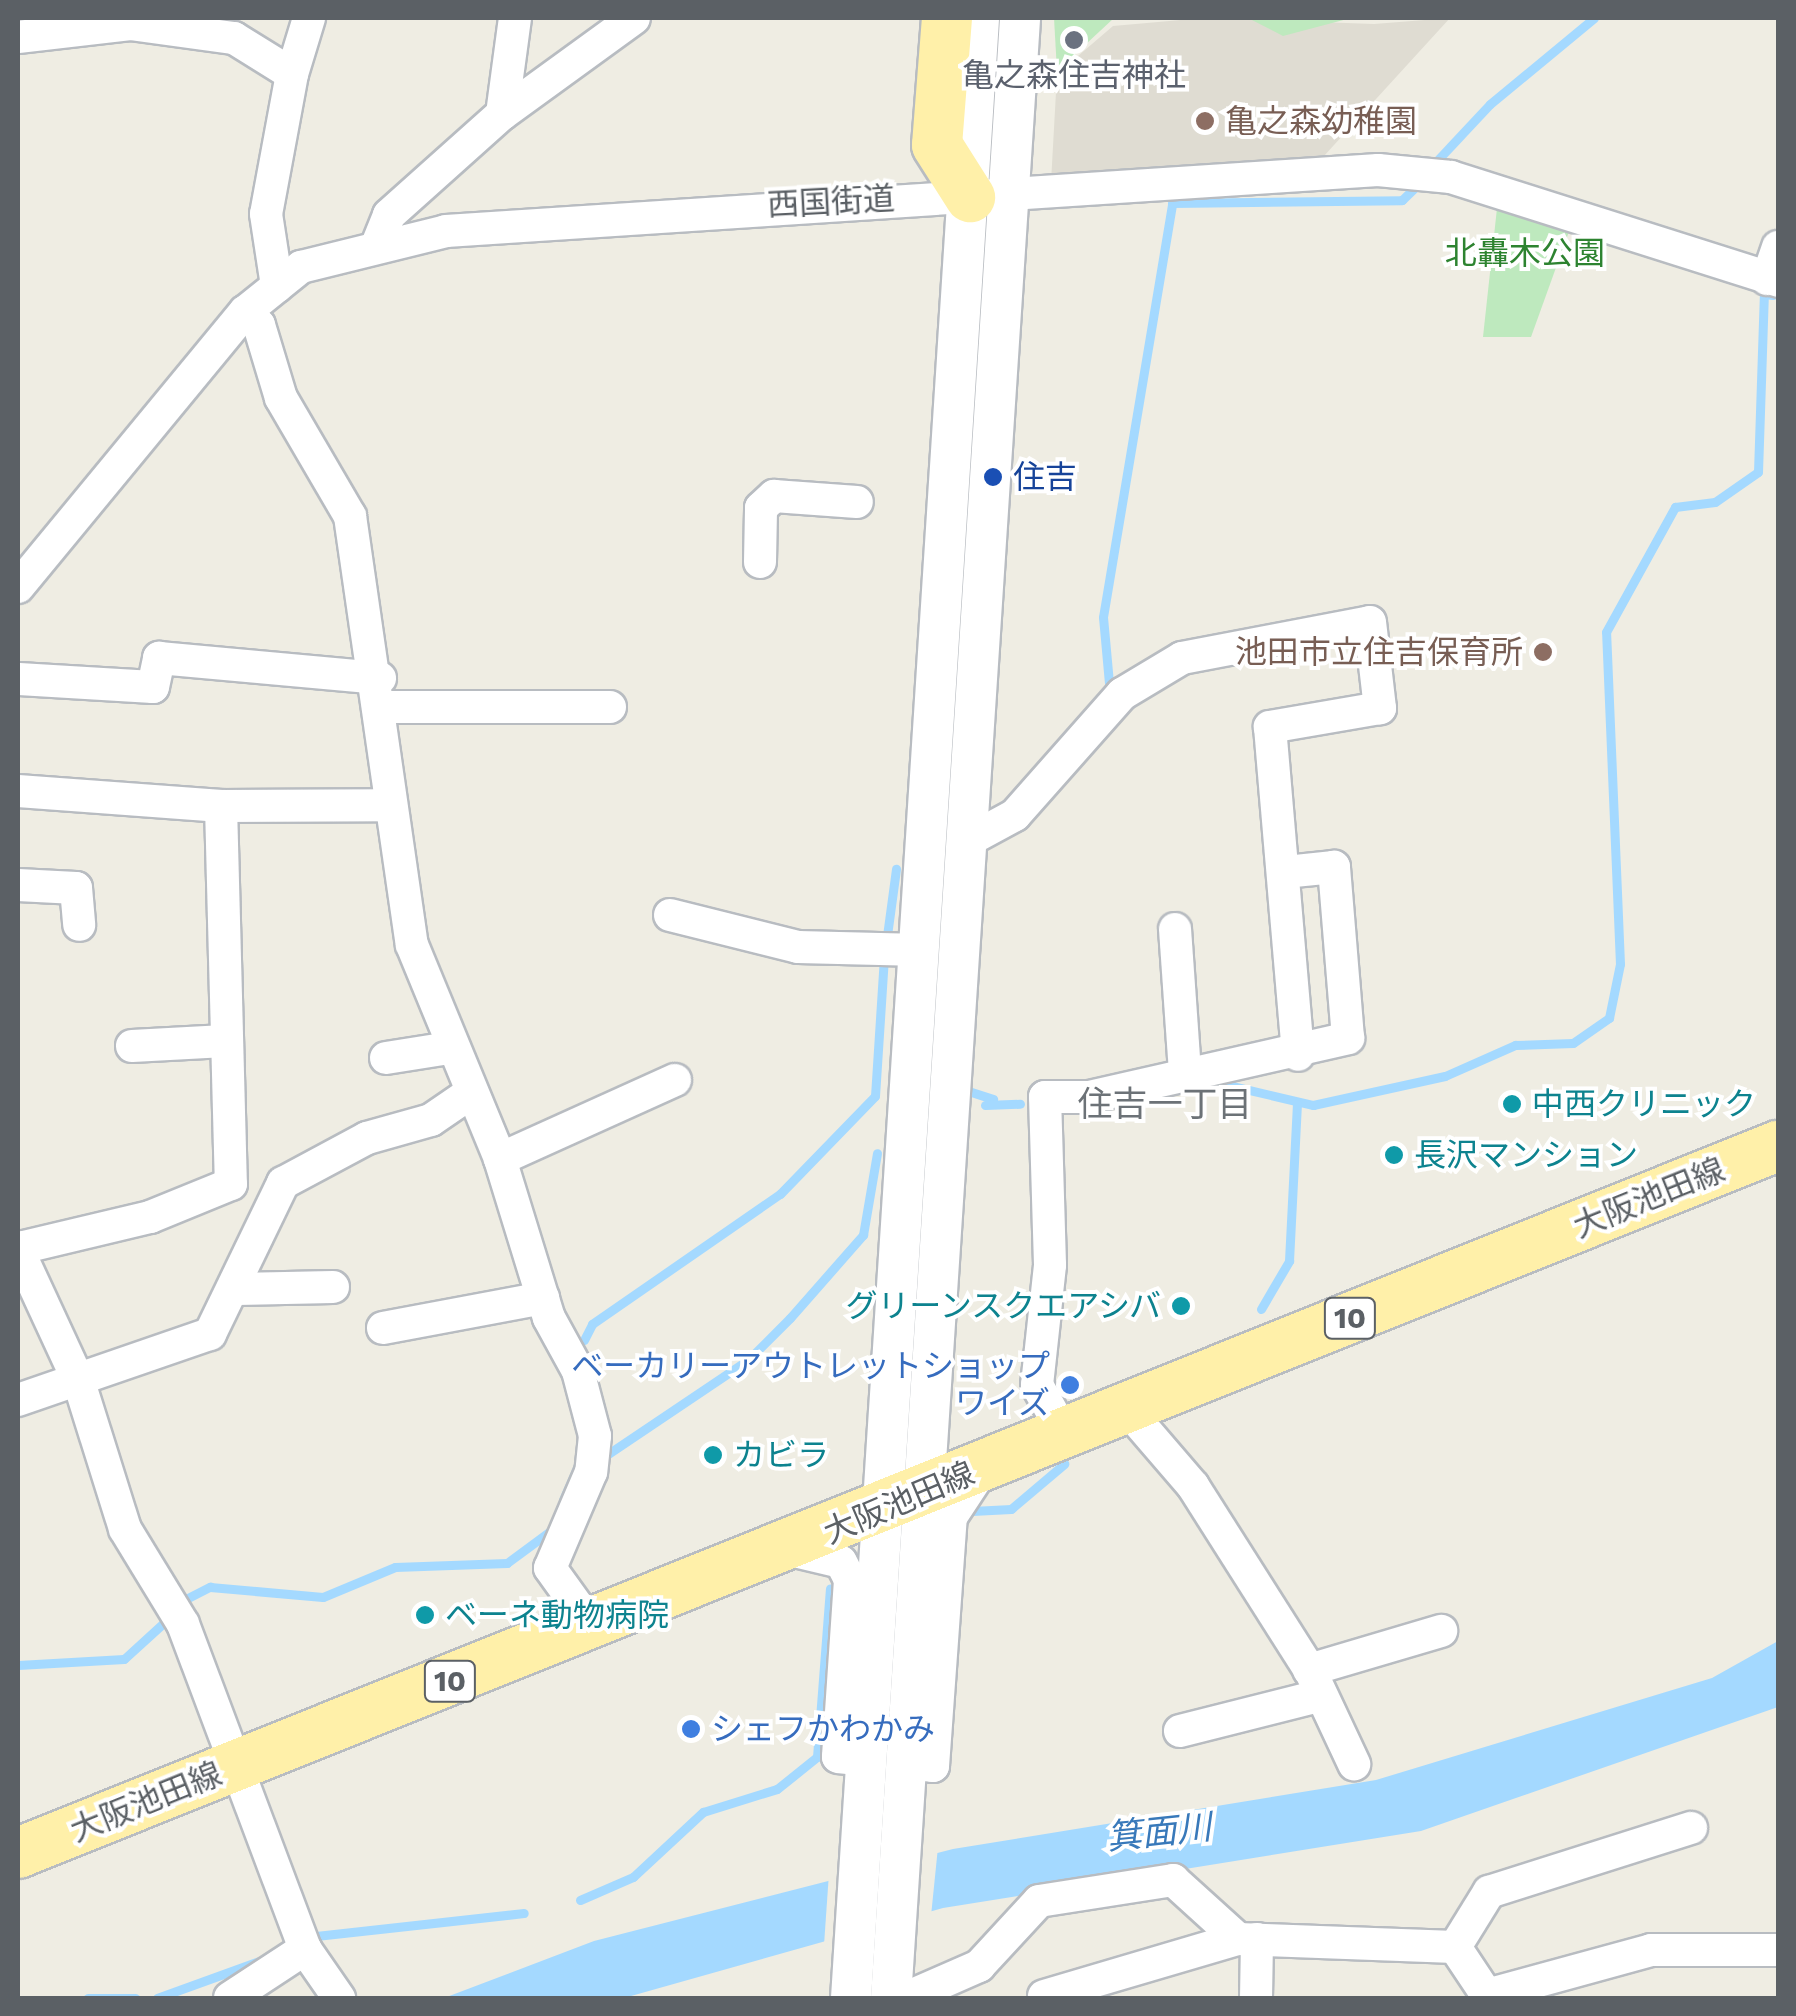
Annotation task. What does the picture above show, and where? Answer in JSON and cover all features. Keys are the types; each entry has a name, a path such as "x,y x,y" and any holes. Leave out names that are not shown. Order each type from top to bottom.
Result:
{"main road":[{"path":"947,18 938,145 990,197"},
{"name":"大阪池田線","path":"18,1854 591,1625 790,1550 1064,1433 1778,1146"}],"street":[{"path":"277,286 266,214 292,74 309,18"},
{"path":"502,114 515,18"},
{"path":"377,245 389,215 502,114 634,18"},
{"path":"980,18 990,197"},
{"path":"1020,18 990,197 952,792 897,950 902,1833 908,1998 980,1966 1038,1901 1173,1880 1248,1939 1256,1998"},
{"path":"18,37 130,24 235,28 292,74"},
{"name":"西国街道","path":"18,587 245,312 302,266 377,245 543,223 1378,170 1451,177 1773,280"},
{"path":"1773,280 1778,247"},
{"path":"245,312 259,324 281,398 350,516 381,693 386,806 412,944 449,1048 500,1159 542,1298 578,1370 595,1436 580,1513 550,1568 591,1625"},
{"path":"760,562 761,508 774,496 857,502"},
{"path":"968,840 1015,815 1122,694 1182,658 1370,622 1380,708 1270,727 1286,872 1298,1055"},
{"path":"19,678 153,687 159,658 381,693 610,707"},
{"path":"18,791 221,806 386,806"},
{"path":"850,1998 862,1842 903,1502 968,840 952,792"},
{"path":"221,806 231,1184 150,1217 24,1247 78,1382 125,1529 184,1624 234,1767 305,1949 339,1998"},
{"path":"1064,1433 1037,1385 1050,1265 1045,1097 1089,1096 1185,1071 1298,1055 1348,1038 1334,868 1286,872"},
{"path":"18,885 76,888 79,925"},
{"path":"670,915 798,947 897,950"},
{"path":"1175,929 1185,1071"},
{"path":"132,1046 225,1041"},
{"path":"386,1058 449,1048"},
{"path":"500,1159 675,1080"},
{"path":"18,1400 210,1334 236,1289 283,1183 367,1138 431,1120 468,1094"},
{"path":"236,1289 333,1286"},
{"path":"383,1328 542,1298"},
{"path":"1126,1408 1193,1486 1313,1683 1354,1764"},
{"path":"926,1765 951,1516 965,1485 993,1463"},
{"path":"790,1550 841,1562 850,1580 838,1757 846,1758"},
{"path":"1180,1730 1313,1683 1440,1631"},
{"path":"1455,1947 1489,1892 1563,1860 1631,1838 1691,1828"},
{"path":"1044,1996 1248,1939 1455,1947"},
{"path":"1455,1947 1488,1997 1652,1950 1778,1950"},
{"path":"230,1998 305,1949"}],"shaded area":[{"name":"亀之森幼稚園","path":"1203,18 1374,24 1450,18 1313,168 1051,182 1057,74 1113,26"}],"green space":[{"name":"亀之森住吉神社","path":"1054,18 1114,18 1057,71"},
{"path":"1248,18 1351,18 1283,36"},
{"name":"北轟木公園","path":"1498,199 1571,226 1531,337 1483,337"}],"water":[{"name":"箕面川","path":"1778,1641 1778,1707 1421,1831 943,1908 624,1998 444,1998 594,1941 953,1849 1376,1780 1712,1678"}],"pier":[{"path":"938,1847 931,1916 824,1945 829,1873"}],"waterway":[{"path":"1431,167 1490,104 1594,18"},
{"path":"1109,683 1103,617 1172,203 1402,200 1423,180"},
{"path":"1215,1082 1313,1105 1445,1076 1515,1045 1573,1043 1609,1018 1620,964 1606,632 1675,507 1715,502 1758,472 1764,294 1773,295"},
{"path":"886,943 896,869"},
{"path":"584,1340 592,1324 780,1194 875,1096 884,958"},
{"path":"959,1088 993,1099"},
{"path":"985,1105 1020,1104"},
{"path":"1261,1309 1289,1261 1297,1104"},
{"path":"605,1456 748,1360 790,1318 863,1235 877,1153"},
{"path":"563,1500 580,1461"},
{"path":"972,1511 1011,1509 1064,1464"},
{"path":"180,1602 210,1587 323,1597 395,1567 507,1563 553,1529"},
{"path":"580,1900 633,1877 703,1812 777,1789 817,1757 830,1588"},
{"path":"18,1665 124,1659 169,1618"},
{"path":"307,1937 524,1913"},
{"path":"157,1998 262,1960"},
{"path":"88,1998 135,1998"}],"place":[{"name":"亀之森住吉神社","path":"1074,40"},
{"name":"亀之森幼稚園","path":"1205,121"},
{"name":"住吉","path":"993,477"},
{"name":"池田市立住吉保育所","path":"1543,652"},
{"name":"中西クリニック","path":"1512,1104"},
{"name":"長沢マンション","path":"1394,1155"},
{"name":"グリーンスクエアシバ","path":"1181,1306"},
{"name":"ベーカリーアウトレットショップ ワイズ","path":"1070,1385"},
{"name":"カビラ","path":"713,1455"},
{"name":"ベーネ動物病院","path":"425,1615"},
{"name":"シェフかわかみ","path":"691,1729"}],"district":[{"name":"住吉一丁目","path":"1165,1104"}]}
